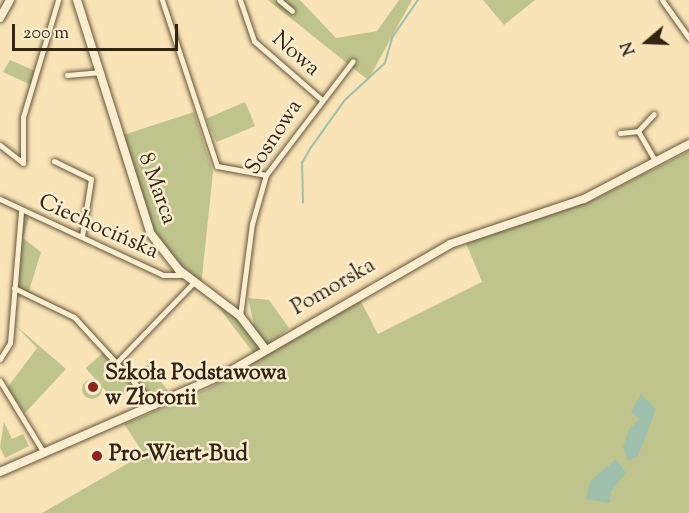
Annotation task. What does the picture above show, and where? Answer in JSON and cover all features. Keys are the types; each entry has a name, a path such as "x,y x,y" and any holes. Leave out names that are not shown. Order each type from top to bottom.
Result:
{"main road":[{"path":"0,18 10,0"},
{"name":"8 Marca","path":"77,0 143,218 184,274 194,284 240,316 266,350"},
{"name":"Pomorska","path":"0,472 155,405 266,350 450,244 584,199 689,144"}],"street":[{"path":"0,145 23,163 23,117 58,0"},
{"path":"162,0 217,166 266,176"},
{"name":"Nowa","path":"240,0 254,41 321,99"},
{"path":"279,0 292,11"},
{"path":"662,0 689,38"},
{"name":"Sosnowa","path":"240,316 252,224 266,176 321,99 353,61"},
{"path":"67,75 99,72"},
{"path":"620,133 638,131 654,114"},
{"path":"638,131 656,162"},
{"path":"54,161 91,179 82,236"},
{"name":"Ciechocińska","path":"0,199 21,211 82,236 172,279 184,274"},
{"path":"0,359 9,347 21,211"},
{"path":"118,361 194,284"},
{"path":"14,288 74,317 118,361 155,405"},
{"path":"0,381 22,412 44,453"}],"green space":[{"path":"268,0 300,0 336,38 377,31 399,0 412,0 368,80"},
{"path":"483,0 535,0 504,25"},
{"path":"10,60 35,71 31,85 3,72"},
{"path":"245,102 255,126 216,142 206,118"},
{"path":"194,112 213,172 201,286 179,268 150,227 123,135"},
{"path":"689,151 689,513 42,513 144,454 124,424 210,388 358,296 378,334 482,282 466,243 593,200"},
{"path":"24,215 29,218 23,238 41,252 29,291 73,314 135,377 148,364 168,391 149,398 71,317 17,290"},
{"path":"248,298 269,300 289,328 255,355 213,300 254,324"},
{"path":"14,324 66,369 25,413 7,388 37,348"},
{"path":"103,353 133,387 115,402 86,368"},
{"path":"92,379 99,382 102,389 99,396 92,399 85,396 82,389 85,382"},
{"path":"4,422 12,439 23,434 29,446 5,458 0,447"}],"shaded area":[{"path":"641,394 656,409 638,456 628,461 623,447 629,429 640,419 631,412"},
{"path":"616,459 626,473 611,491 610,503 586,499 590,481"}],"waterway":[{"path":"303,203 302,163 345,100 385,63 392,38 418,0"}],"place":[{"name":"Szkoła Podstawowa w Złotorii","path":"93,387"},
{"name":"Pro-Wiert-Bud","path":"97,456"}]}
